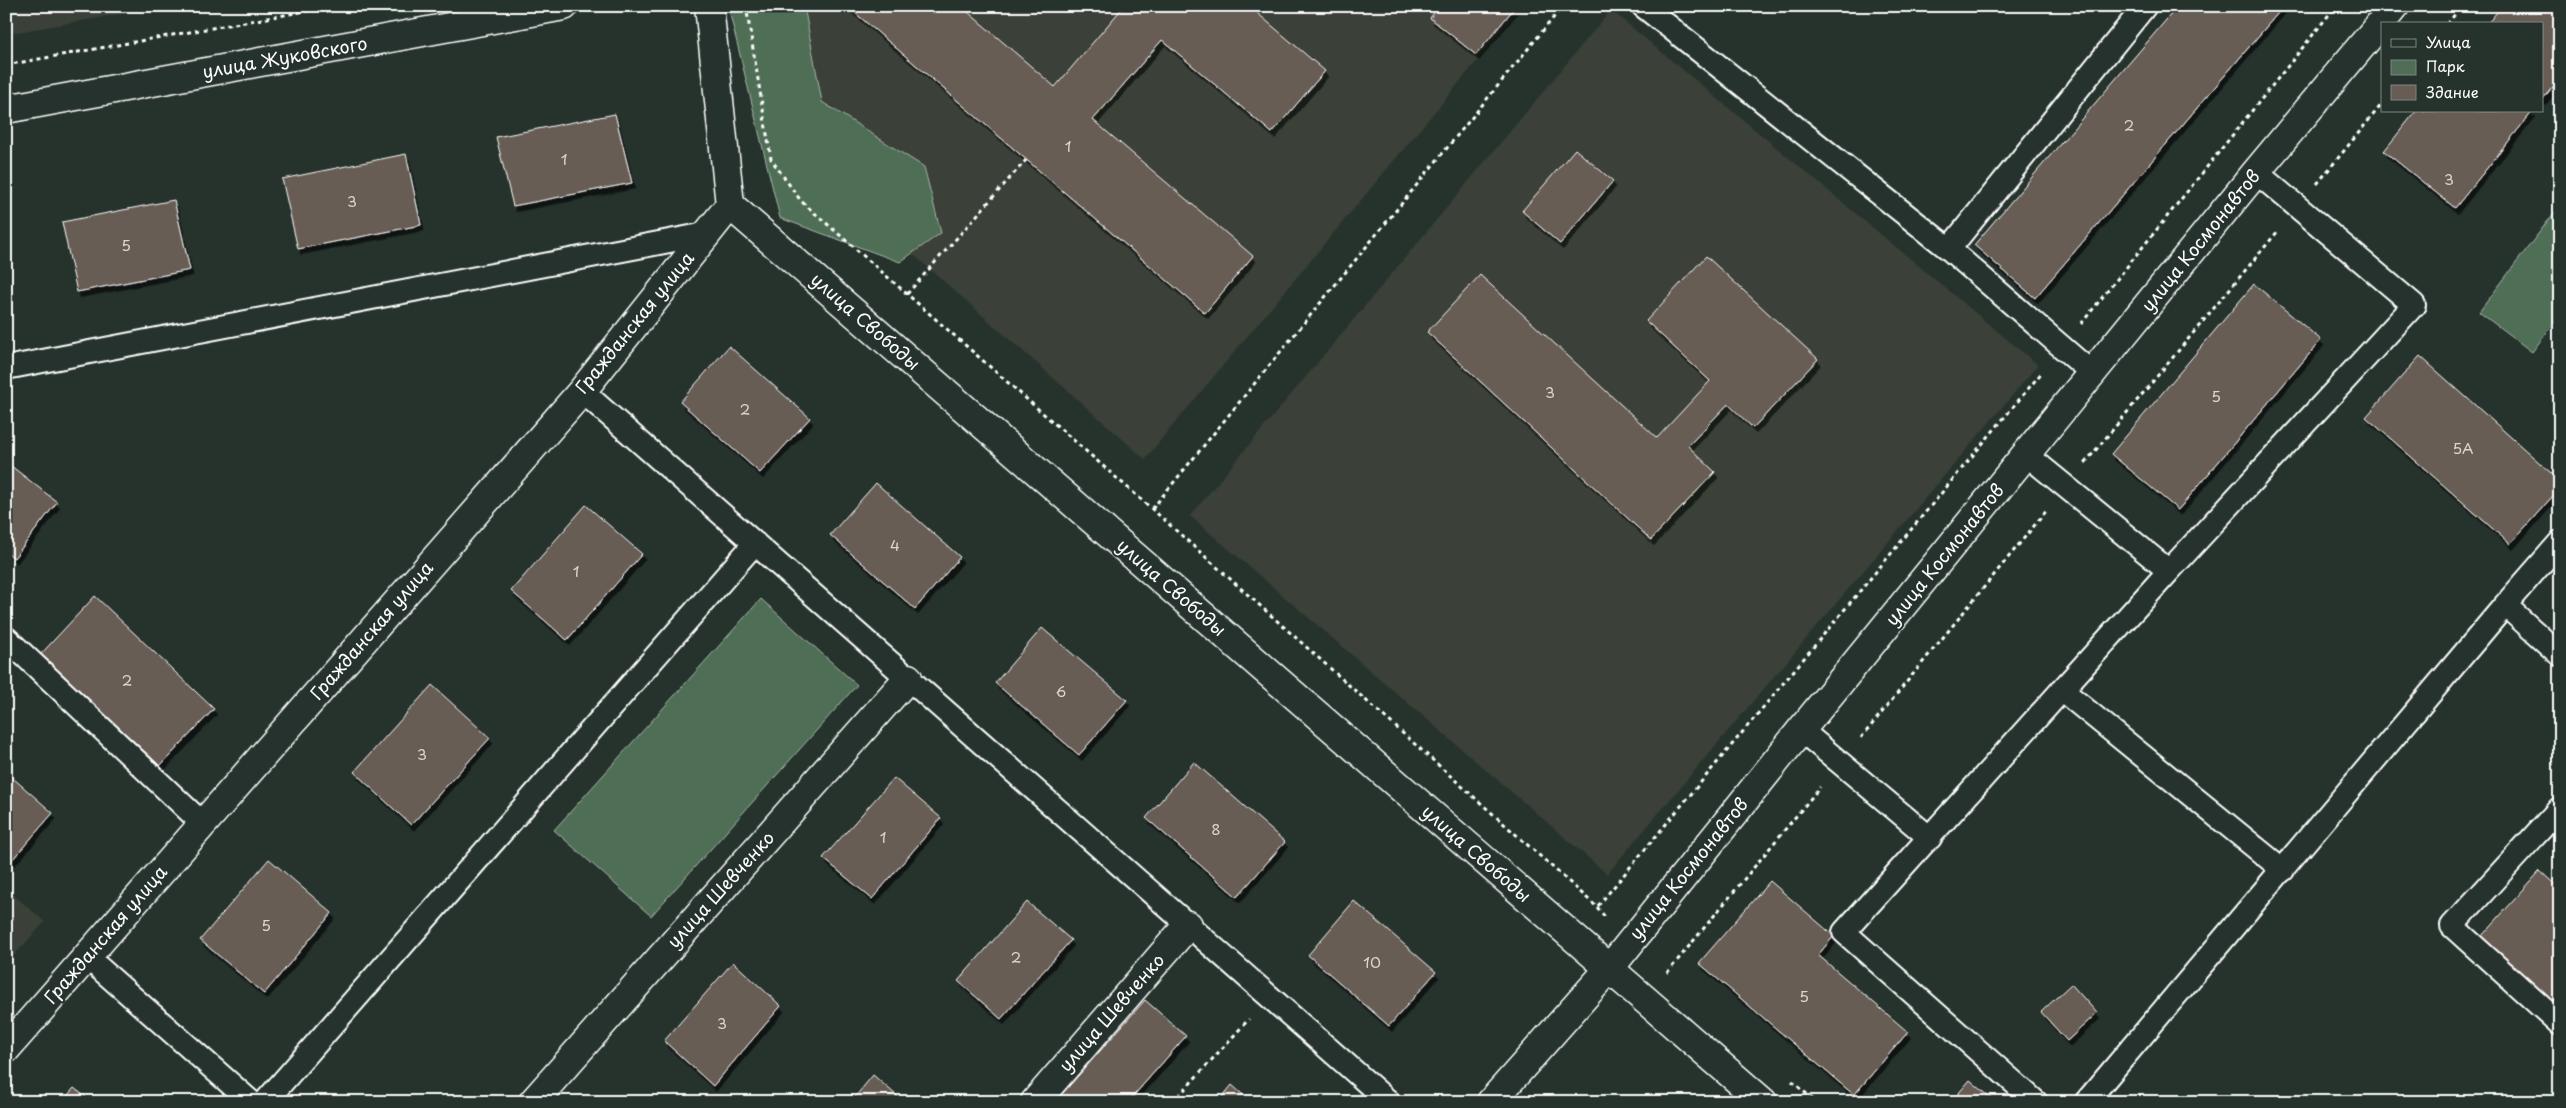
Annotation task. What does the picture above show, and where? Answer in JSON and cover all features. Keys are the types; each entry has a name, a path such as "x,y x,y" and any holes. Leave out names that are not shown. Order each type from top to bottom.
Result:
{"street":[{"name":"улица Жуковского","path":"6,109 564,6"},
{"path":"708,6 730,205"},
{"name":"улица Космонавтов","path":"2383,22 2396,6"},
{"name":"улица Космонавтов","path":"1491,1102 1609,969 1801,730 2256,172 2381,24"},
{"name":"Гражданская улица","path":"6,1049 582,391 730,205"},
{"name":"улица Свободы","path":"730,205 1763,1102"},
{"name":"улица Шевченко","path":"533,1102 908,678"},
{"name":"улица Шевченко","path":"1035,1102 1188,925"}],"lane":[{"path":"1643,6 1949,249 2093,374"},
{"path":"1949,249 2144,6"},
{"path":"2036,1102 1844,932 2063,691 2169,571 2414,305 2256,172"},
{"path":"6,368 706,234"},
{"path":"582,391 1390,1102"},
{"path":"2027,455 2169,571"},
{"path":"2086,1102 2560,542"},
{"path":"265,1102 756,544"},
{"path":"2506,605 2560,655"},
{"path":"6,638 203,824"},
{"path":"2063,691 2283,870"},
{"path":"1801,730 1839,764 1930,838"},
{"path":"2557,817 2452,926 2560,1024"},
{"path":"87,957 251,1102"}],"path":[{"path":"6,65 334,6"},
{"path":"746,6 771,159 801,201 1152,509 1597,907 2063,347 2336,6"},
{"path":"1152,509 1563,6"},
{"path":"2450,22 2462,6"},
{"path":"2082,467 2381,105"},
{"path":"907,294 1026,160"},
{"path":"1667,974 2051,505"},
{"path":"1177,1102 1175,1100 1270,996"}],"shaded area":[{"path":"6,6 167,6 6,34"},
{"path":"780,6 1523,6 1145,459 803,157"},
{"path":"1611,10 2038,365 1607,874 1190,516"},
{"path":"6,888 45,922 6,964"}],"green space":[{"path":"728,6 804,6 822,102 924,167 941,233 900,262 780,218"},
{"path":"2560,205 2560,315 2532,352 2479,312"},
{"path":"761,599 857,685 651,916 554,830"}],"building":[{"path":"847,6 961,6 1055,87 1124,6 1249,6 1325,71 1272,133 1162,40 1093,120 1253,256 1205,313"},
{"path":"1439,6 1516,6 1476,55 1430,18"},
{"path":"2178,6 2284,6 2035,298 1974,245"},
{"path":"2502,6 2560,6 2560,78 2544,98 2544,22 2489,22"},
{"path":"2415,112 2532,112 2455,208 2384,151"},
{"path":"615,114 632,183 513,206 496,137"},
{"path":"1575,149 1613,181 1560,244 1522,211"},
{"path":"406,154 421,225 298,249 282,179"},
{"path":"174,200 190,270 77,292 62,222"},
{"path":"1706,256 1818,359 1753,428 1728,404 1688,446 1715,472 1651,540 1427,332 1480,275 1657,438 1710,381 1646,321"},
{"path":"2254,284 2321,340 2178,510 2111,454"},
{"path":"729,346 810,418 760,473 680,402"},
{"path":"2420,356 2560,481 2560,488 2510,544 2366,417"},
{"path":"6,462 57,502 14,558 6,552"},
{"path":"876,483 960,557 915,609 830,535"},
{"path":"586,505 642,554 567,640 511,591"},
{"path":"95,596 214,709 160,766 41,654"},
{"path":"1042,628 1127,700 1079,755 995,683"},
{"path":"432,685 490,738 411,825 354,772"},
{"path":"1194,762 1285,842 1237,897 1146,818"},
{"path":"6,772 53,813 12,860 6,856"},
{"path":"894,778 941,818 872,899 823,858"},
{"path":"269,859 332,913 264,994 200,940"},
{"path":"2540,871 2560,889 2560,1009 2481,937"},
{"path":"1770,881 1834,936 1818,955 1908,1032 1854,1095 1699,963"},
{"path":"1354,901 1436,972 1389,1026 1308,955"},
{"path":"1027,902 1071,940 1001,1019 958,981"},
{"path":"733,962 781,1006 713,1086 664,1041"},
{"path":"2071,984 2097,1013 2067,1041 2041,1012"},
{"path":"1145,1000 1186,1036 1128,1102 1055,1102"},
{"path":"873,1075 904,1102 851,1102"},
{"path":"1970,1080 1996,1102 1951,1102"},
{"path":"1232,1085 1251,1102 1218,1102"},
{"path":"74,1088 92,1102 62,1102"}]}
